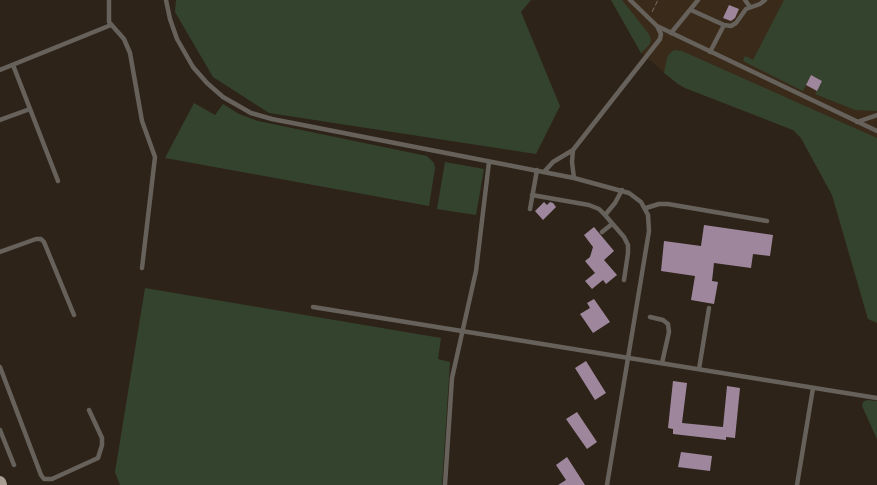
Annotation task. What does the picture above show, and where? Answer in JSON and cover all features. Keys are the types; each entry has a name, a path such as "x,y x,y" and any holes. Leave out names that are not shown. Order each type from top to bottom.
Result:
{"lane":[{"path":"109,0 108,19 129,48 142,121 155,157 142,268"},
{"path":"166,0 177,39 193,67 215,90 241,108 272,119 574,178 622,190 636,196 646,208 650,223 607,485"},
{"path":"630,0 657,26 877,131"},
{"path":"671,33 698,0"},
{"path":"745,0 750,7"},
{"path":"691,10 728,26 734,25 743,12 750,7 760,4 765,0"},
{"path":"0,70 112,25"},
{"path":"710,52 724,25"},
{"path":"544,172 553,162 573,150 658,43 661,34 657,26"},
{"path":"13,65 58,181"},
{"path":"0,120 30,109"},
{"path":"857,122 877,116"},
{"path":"573,150 574,178"},
{"path":"445,485 452,378 464,331 478,255 489,162"},
{"path":"530,209 537,170"},
{"path":"605,214 615,203 622,190"},
{"path":"532,195 589,205 605,214 624,237 628,245 624,280"},
{"path":"646,208 663,203 768,221"},
{"path":"602,232 612,224"},
{"path":"0,252 36,239 44,242 74,315"},
{"path":"313,307 877,398"},
{"path":"699,369 709,308"},
{"path":"650,317 663,320 668,324 662,363"},
{"path":"0,367 41,476 44,479 52,479 98,458 102,446 102,438 89,410"},
{"path":"797,485 813,388"},
{"path":"0,430 14,465"}],"path":[{"path":"649,20 658,0"}],"shaded area":[{"path":"611,0 877,0 877,323 868,319 832,195 798,133 678,84 641,53"}],"green space":[{"path":"176,0 531,0 521,12 560,106 536,154 269,113 213,77 175,12"},
{"path":"611,0 622,0 649,34 650,44 641,53"},
{"path":"784,0 877,0 877,111 855,110 815,94 822,81 811,75 803,91 743,61 745,56 753,60"},
{"path":"674,50 682,51 877,138 877,323 868,319 832,195 801,138 793,130 678,84 664,73 667,58"},
{"path":"194,103 215,115 223,104 239,114 258,121 427,156 434,163 435,168 429,206 165,158"},
{"path":"445,162 484,169 476,215 437,209"},
{"path":"145,288 441,338 438,359 450,362 442,485 120,485 115,472"},
{"path":"867,400 877,401 877,439 862,406 863,402"}],"building":[{"path":"729,5 739,9 735,18 731,21 723,18"},
{"path":"811,75 822,81 817,91 806,85"},
{"path":"544,202 547,205 550,202 553,203 556,207 543,220 535,211"},
{"path":"704,225 773,235 770,256 753,254 751,268 714,263 712,281 718,282 714,304 691,300 695,276 661,271 664,241 701,246"},
{"path":"594,227 614,251 604,260 617,275 606,284 603,280 592,289 585,281 595,273 585,261 590,257 593,247 584,235"},
{"path":"594,299 610,322 593,333 580,314 590,308 587,303"},
{"path":"586,361 606,393 595,400 575,368"},
{"path":"673,381 687,383 682,423 723,427 727,386 740,388 735,438 726,437 726,440 673,434 673,429 668,428"},
{"path":"577,412 597,442 587,449 566,419"},
{"path":"681,452 712,456 710,471 678,467"},
{"path":"567,457 585,485 558,485 566,480 556,465"}]}
